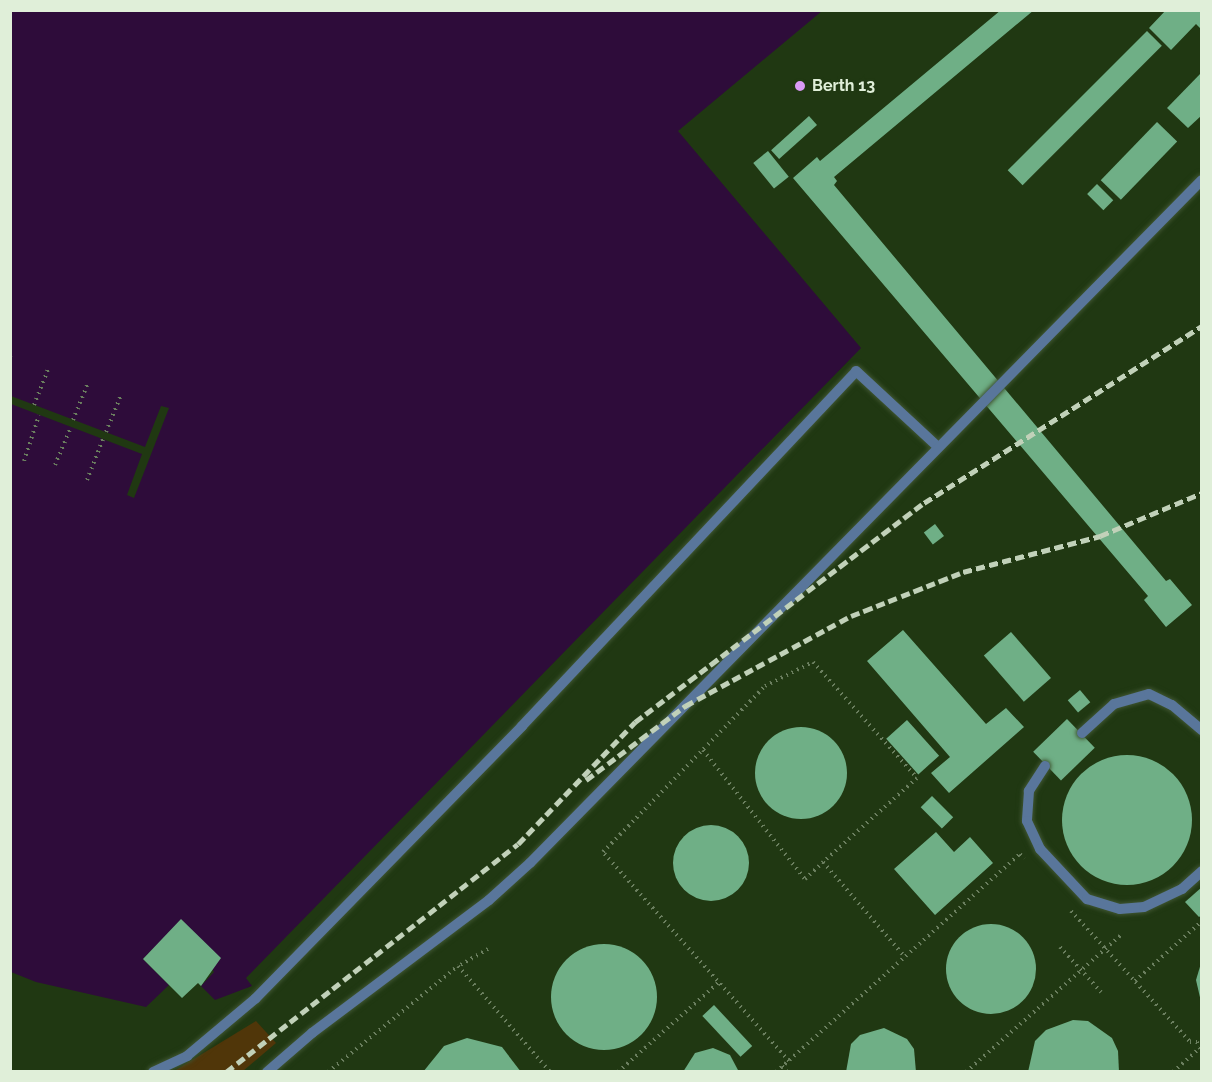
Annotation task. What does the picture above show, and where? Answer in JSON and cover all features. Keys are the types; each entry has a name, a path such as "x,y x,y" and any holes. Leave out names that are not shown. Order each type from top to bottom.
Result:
{"lane":[{"path":"267,1071 312,1032 489,900 530,862 1202,180"},
{"path":"153,1071 186,1056 255,999 522,726 856,372 938,447"},
{"path":"1082,733 1114,704 1149,694 1172,705 1202,730"},
{"path":"1045,766 1029,791 1027,821 1040,849 1087,899 1119,909 1144,907 1182,889 1202,871"}],"path":[{"path":"34,405 49,367"},
{"path":"73,420 88,383"},
{"path":"106,432 121,395"},
{"path":"24,461 39,415"},
{"path":"55,465 71,427"},
{"path":"87,480 103,439"},
{"path":"703,750 805,879 917,778 813,662 765,686 603,852 789,1061"},
{"path":"776,1071 1020,854 1028,863"},
{"path":"823,862 905,957"},
{"path":"1066,906 1190,1042 1199,1042 1201,1050 1173,1071"},
{"path":"1135,981 1202,921"},
{"path":"966,1071 1122,934"},
{"path":"1060,947 1101,992"},
{"path":"327,1071 458,966 488,949"},
{"path":"458,966 550,1071"},
{"path":"618,1071 719,982"},
{"path":"782,1066 787,1071"}],"shaded area":[{"path":"10,11 822,11 678,131 861,348 246,978 252,986 215,1000 201,986 214,972 182,920 143,959 169,985 146,1007 36,982 11,972"},
{"path":"256,1021 276,1043 243,1071 174,1071"}],"pier":[{"path":"11,396 145,447 161,406 169,408 134,498 127,495 142,454 11,404"}],"building":[{"path":"1001,10 1034,10 834,177 837,181 834,185 1166,581 1170,579 1192,605 1166,627 1144,600 1148,596 793,178 817,157 820,161"},
{"path":"1166,10 1202,10 1202,30 1196,24 1171,50 1149,28"},
{"path":"1147,31 1162,46 1023,185 1008,170"},
{"path":"1202,72 1202,115 1188,128 1167,108"},
{"path":"809,116 817,125 779,159 771,150"},
{"path":"1157,122 1177,141 1121,200 1101,180"},
{"path":"768,151 789,177 774,189 753,163"},
{"path":"1097,184 1113,200 1103,210 1087,194"},
{"path":"935,524 944,536 933,544 924,532"},
{"path":"903,630 986,724 1006,708 1024,727 949,793 931,773 950,757 867,661"},
{"path":"1011,632 1051,678 1024,702 984,656"},
{"path":"1080,690 1090,702 1078,713 1068,700"},
{"path":"1067,719 1095,748 1061,780 1033,752"},
{"path":"907,720 939,756 918,774 886,739"},
{"path":"801,727 818,731 833,741 843,756 847,773 843,790 833,805 818,815 801,819 784,815 769,805 759,790 755,773 759,756 769,741 784,731"},
{"path":"1127,755 1152,760 1173,774 1187,795 1192,820 1187,845 1173,866 1152,880 1127,885 1102,880 1081,866 1067,845 1062,820 1067,795 1081,774 1102,760"},
{"path":"932,796 953,817 942,829 921,807"},
{"path":"711,825 726,828 738,836 746,848 749,863 746,878 738,890 726,898 711,901 696,898 684,890 676,878 673,863 676,848 684,836 696,828"},
{"path":"936,832 954,852 970,837 993,863 935,915 894,869"},
{"path":"1202,887 1202,915 1199,917 1185,902"},
{"path":"181,919 221,958 201,986 198,983 182,998 143,959"},
{"path":"982,924 1000,924 1016,931 1029,944 1036,960 1036,978 1029,994 1016,1007 1000,1014 982,1014 966,1007 953,994 946,978 946,960 953,944 966,931"},
{"path":"604,944 624,948 641,960 653,977 657,997 653,1017 641,1034 624,1046 604,1050 584,1046 567,1034 555,1017 551,997 555,977 567,960 584,948"},
{"path":"1202,960 1202,1006 1196,980"},
{"path":"714,1005 752,1046 740,1057 702,1016"},
{"path":"1073,1020 1088,1021 1112,1038 1118,1051 1119,1072 1028,1072 1035,1041 1046,1030"},
{"path":"884,1028 907,1039 914,1049 916,1072 846,1072 851,1044 860,1035"},
{"path":"467,1038 502,1047 521,1072 423,1072 444,1046"},
{"path":"713,1048 730,1055 739,1072 683,1072 695,1053"}],"railway":[{"path":"226,1072 518,844 635,722 924,503 1202,326"},
{"path":"586,780 685,706 851,616 963,572 1100,536 1202,493"}],"place":[{"name":"Berth 13","path":"800,86"}]}
